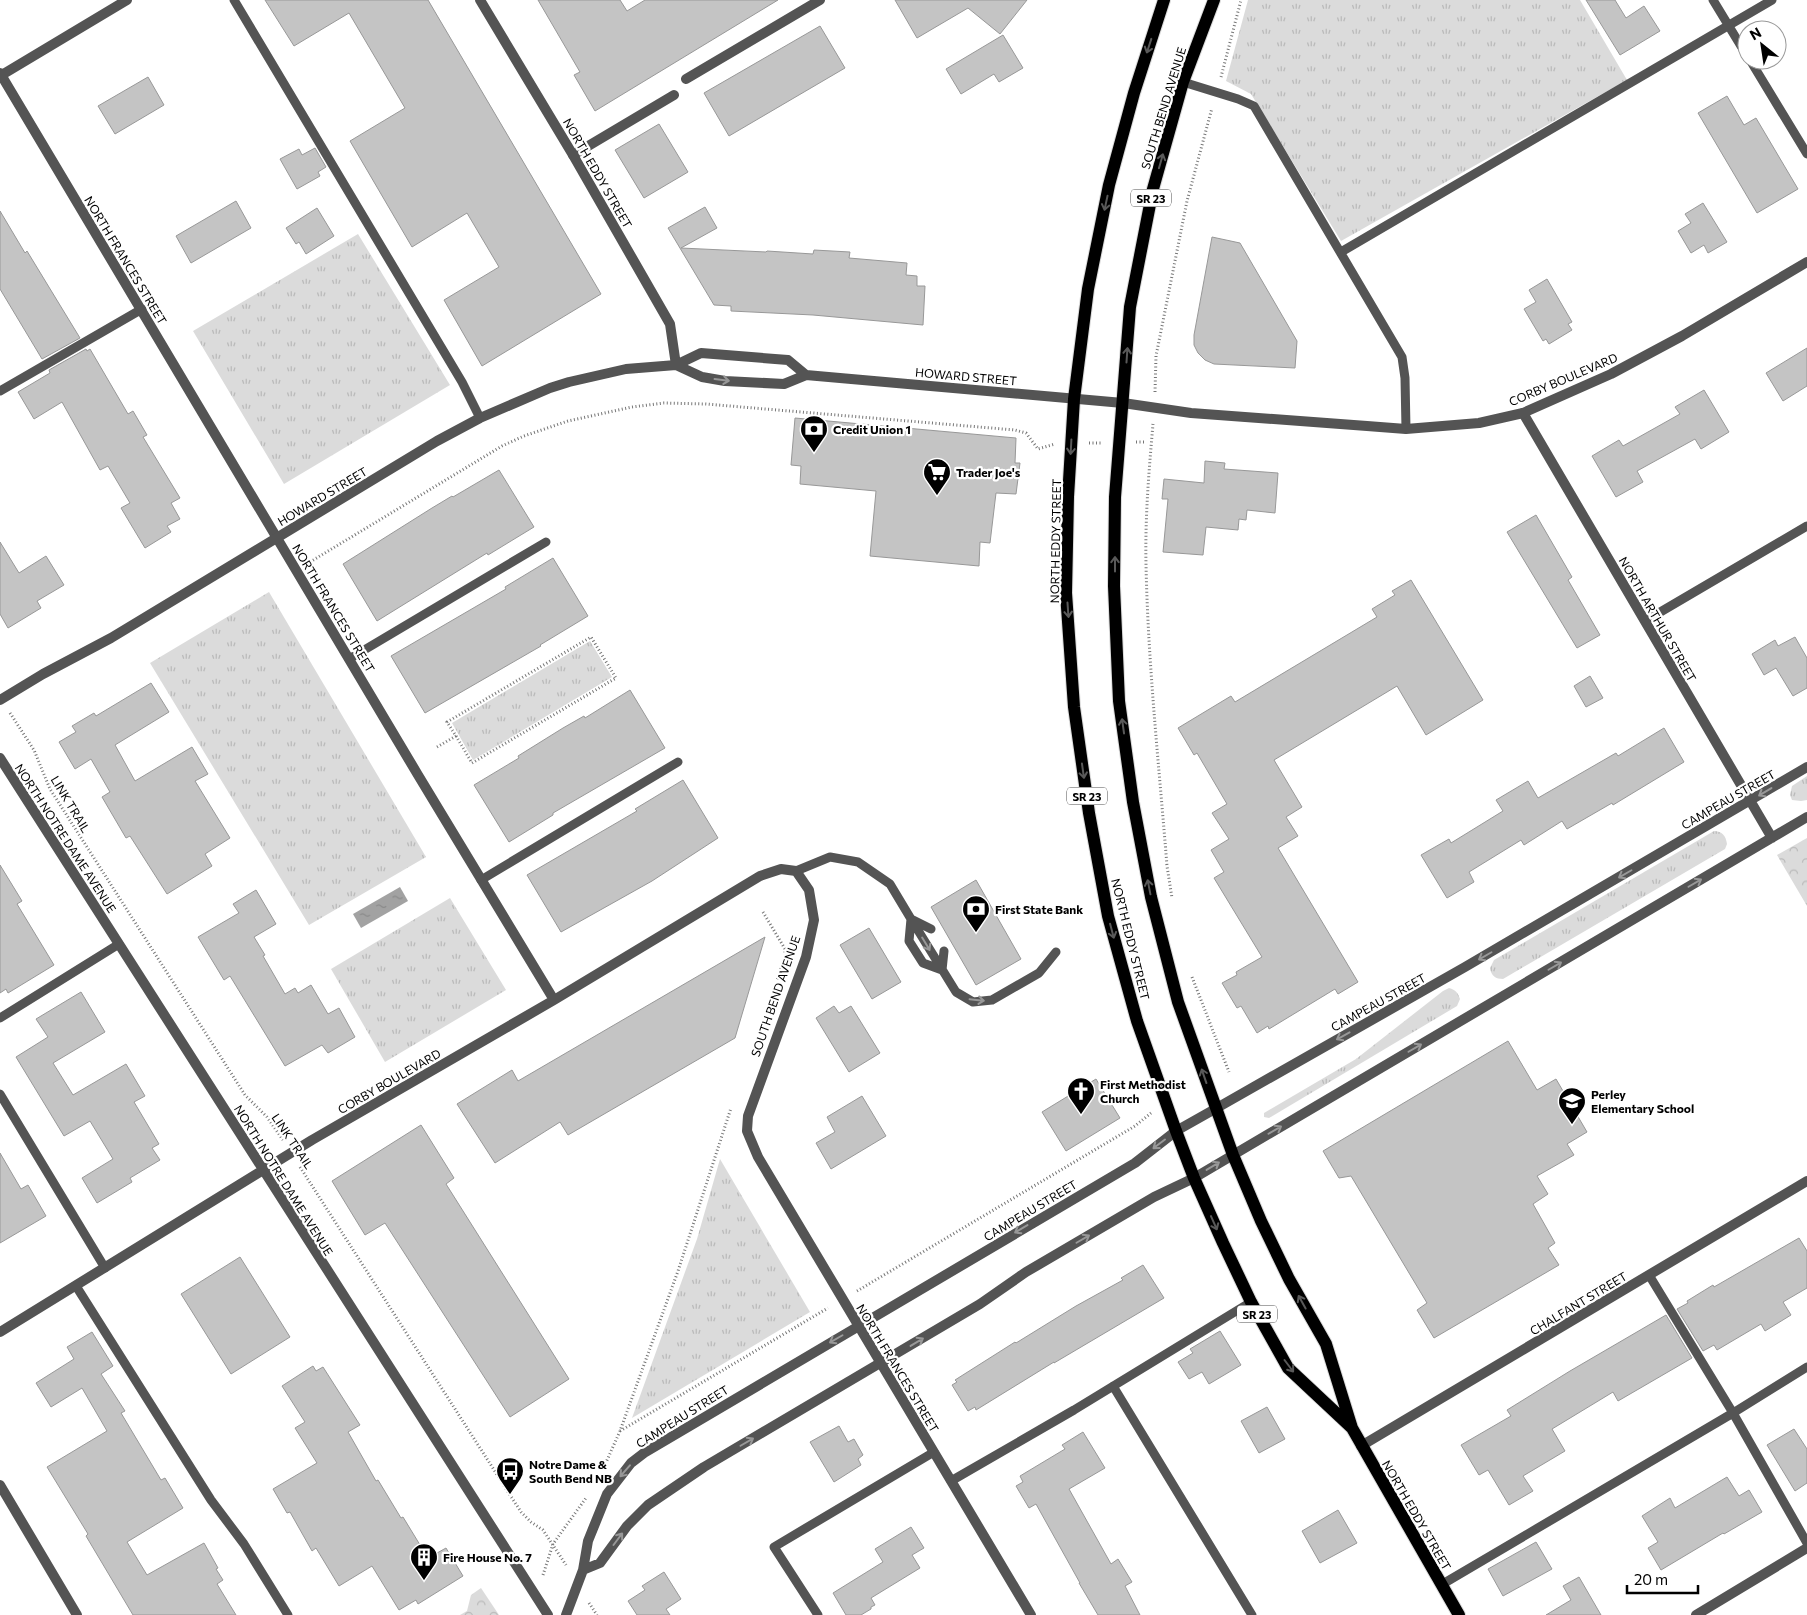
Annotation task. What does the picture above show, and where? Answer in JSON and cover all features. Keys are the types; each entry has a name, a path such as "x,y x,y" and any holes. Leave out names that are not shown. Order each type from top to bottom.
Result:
{"main road":[{"name":"SR 23","path":"1074,399 1088,289 1109,185 1134,93 1164,0"},
{"name":"SOUTH BEND AVENUE","path":"1123,403 1130,307 1153,189 1183,82 1214,0"},
{"name":"NORTH EDDY STREET","path":"1074,399 1068,497 1066,593 1074,707 1089,813 1108,916 1137,1021 1176,1131 1194,1178 1251,1302 1288,1368 1352,1428"},
{"name":"NORTH EDDY STREET","path":"1123,403 1115,496 1114,586 1119,701 1133,802 1151,897 1178,1002 1232,1155 1269,1238 1326,1344 1352,1428 1459,1615"}],"street":[{"path":"0,75 127,0"},
{"name":"NORTH EDDY STREET","path":"480,0 573,155 670,324 676,365"},
{"path":"686,80 820,0"},
{"name":"NORTH FRANCES STREET","path":"0,75 142,309 554,1000"},
{"path":"573,155 674,95"},
{"name":"CORBY BOULEVARD","path":"1123,403 1191,413 1406,429 1479,423 1523,413 1611,374 1682,336 1807,262"},
{"name":"HOWARD STREET","path":"0,699 111,638 437,441 480,418 528,396 569,382 626,369 676,365 701,353 788,360 806,375"},
{"name":"HOWARD STREET","path":"676,365 702,377 725,381 784,384 806,375 1123,403"},
{"name":"NORTH ARTHUR STREET","path":"1523,413 1772,838"},
{"name":"NORTH NOTRE DAME AVENUE","path":"0,758 548,1615"},
{"name":"CAMPEAU STREET","path":"583,1570 588,1541 607,1494 631,1463 658,1443 1135,1163 1176,1131 1465,967 1807,767"},
{"path":"566,1615 583,1570 600,1563 628,1526 648,1506 675,1486 980,1304 1026,1272 1154,1197 1194,1178 1807,817"},
{"name":"CORBY BOULEVARD","path":"0,1332 262,1170 554,1000 760,876 781,869 796,871"},
{"name":"SOUTH BEND AVENUE","path":"747,1131 748,1116 806,957 814,920 809,890 796,871"},
{"name":"NORTH FRANCES STREET","path":"747,1131 758,1157 1032,1615"},
{"name":"CHALFANT STREET","path":"1362,1446 1807,1181"},
{"path":"0,1485 78,1615"},
{"path":"1696,1615 1807,1548"}],"lane":[{"path":"234,0 457,374 480,418"},
{"path":"1713,0 1737,40"},
{"path":"1340,252 1772,0"},
{"path":"1756,70 1807,154"},
{"path":"1183,82 1254,106 1402,357 1405,378 1406,429"},
{"path":"0,391 142,309"},
{"path":"1645,621 1807,526"},
{"path":"350,659 546,542"},
{"path":"482,880 678,762"},
{"path":"796,871 830,857 858,862 890,884 911,919 932,928"},
{"path":"911,919 909,941 923,963 942,970 956,992 973,1002 992,1000 1039,974 1056,952"},
{"path":"0,1018 120,944"},
{"path":"942,970 944,952"},
{"path":"0,1094 105,1268"},
{"path":"1649,1275 1733,1413 1807,1543"},
{"path":"76,1286 206,1492 244,1544 288,1615"},
{"path":"951,1481 1074,1410 1251,1302"},
{"path":"1441,1585 1733,1413 1807,1367"},
{"path":"1113,1386 1252,1615"},
{"path":"818,1615 774,1547 934,1452"}],"path":[{"path":"1157,379 1156,356 1188,201 1241,0"},
{"path":"309,562 502,446 554,425 632,407 664,403 706,404 1015,430 1026,433 1038,449 1050,444 1146,442"},
{"path":"1152,438 1148,465 1146,562 1149,647 1167,866 1173,901"},
{"path":"591,637 616,678 472,763 456,736 447,722 591,637"},
{"name":"LINK TRAIL","path":"0,699 34,750 50,789 245,1095 267,1116 521,1512 531,1522 544,1530 564,1561"},
{"path":"437,747 456,736"},
{"path":"763,912 785,949 785,957 777,982"},
{"path":"1190,971 1229,1072"},
{"path":"603,1470 620,1430 694,1224 732,1103"},
{"path":"856,1292 1135,1126 1141,1120"},
{"path":"620,1430 830,1307"},
{"path":"546,1565 553,1544 590,1491"},
{"path":"589,1602 598,1615"}],"green space":[{"path":"1248,0 1580,0 1627,80 1341,241 1251,94 1226,81"},
{"path":"358,234 450,385 284,484 193,331"},
{"path":"269,592 426,857 309,925 150,663"},
{"path":"590,641 612,677 473,760 452,723"},
{"path":"1807,776 1807,800 1792,800 1790,795 1792,786"},
{"path":"1714,831 1725,836 1727,844 1725,849 1503,979 1496,978 1491,973 1490,968 1494,960"},
{"path":"1807,838 1807,906 1777,855"},
{"path":"450,898 506,990 385,1062 331,969"},
{"path":"1449,988 1455,991 1460,999 1457,1006 1269,1118 1264,1117 1264,1113 1356,1059"},
{"path":"720,1159 810,1312 632,1418 697,1239"},
{"path":"481,1588 499,1615 460,1615 467,1611 471,1595"}],"water":[{"path":"400,887 408,901 361,928 353,914"}],"building":[{"path":"265,0 428,0 601,294 482,366 444,300 499,267 467,213 412,247 350,141 405,108 349,13 294,46"},
{"path":"538,0 620,0 627,11 645,0 778,0 595,111 574,75 580,72"},
{"path":"895,0 1027,0 1000,34 968,8 917,38"},
{"path":"1586,0 1615,0 1626,18 1644,6 1660,31 1620,55"},
{"path":"820,26 845,68 729,136 704,93"},
{"path":"1003,35 1023,68 999,82 994,74 961,94 946,69"},
{"path":"148,77 164,105 115,134 98,106"},
{"path":"1727,96 1744,125 1756,118 1798,189 1757,213 1698,113"},
{"path":"659,124 688,172 644,198 615,150"},
{"path":"315,148 326,167 318,172 320,176 297,189 280,159 299,149 302,155"},
{"path":"236,201 251,228 191,263 176,236"},
{"path":"1703,203 1727,242 1708,253 1704,245 1691,253 1678,231 1691,223 1685,214"},
{"path":"705,207 717,228 681,248 813,254 814,250 850,252 849,258 907,263 906,275 917,276 917,286 925,286 923,325 813,315 731,311 731,306 714,305 668,228"},
{"path":"317,208 334,236 306,254 299,242 296,244 286,228"},
{"path":"0,211 25,253 27,251 80,338 42,359 0,289"},
{"path":"1212,237 1240,243 1297,341 1295,368 1214,364 1205,360 1198,353 1194,345 1194,335"},
{"path":"1547,279 1572,322 1568,324 1572,330 1549,344 1546,339 1543,341 1524,309 1536,302 1529,290"},
{"path":"1807,348 1807,386 1783,401 1766,373"},
{"path":"86,349 87,351 90,349 128,414 133,411 147,435 143,437 180,498 171,503 180,519 167,526 171,532 145,548 121,508 130,503 108,466 100,470 62,402 34,419 18,392 50,373 49,370"},
{"path":"1704,390 1729,432 1701,449 1695,439 1637,471 1643,482 1616,497 1592,456 1619,440 1623,446 1680,414 1675,407"},
{"path":"795,418 1016,438 1015,463 1020,463 1016,494 996,493 990,543 980,542 979,566 870,556 876,491 800,484 801,466 791,465"},
{"path":"1205,461 1225,463 1224,469 1278,473 1275,513 1247,510 1246,520 1239,519 1238,530 1206,527 1203,555 1163,552 1168,499 1162,499 1164,479 1204,483"},
{"path":"499,470 534,527 488,555 487,553 377,621 343,564 432,508"},
{"path":"1536,515 1572,577 1568,580 1600,635 1577,648 1507,532"},
{"path":"0,542 19,573 46,556 64,585 37,601 41,608 8,628 0,614"},
{"path":"553,558 588,616 541,646 425,713 391,656 506,589 505,587"},
{"path":"1411,580 1483,700 1426,735 1397,686 1274,760 1302,807 1286,817 1298,836 1278,848 1358,982 1338,994 1335,989 1269,1029 1268,1026 1257,1033 1241,1006 1237,1008 1222,983 1237,975 1236,972 1262,957 1214,878 1224,872 1211,850 1229,839 1212,813 1227,804 1197,753 1194,755 1178,728 1231,696 1235,702 1377,617 1372,609 1395,595 1392,591"},
{"path":"1795,637 1807,658 1807,688 1793,696 1776,668 1764,675 1752,654 1775,640 1778,646"},
{"path":"1590,676 1603,698 1586,707 1574,686"},
{"path":"151,683 169,712 115,745 135,781 192,747 208,774 195,781 230,838 205,854 212,866 167,894 130,836 126,838 102,797 110,792 91,759 75,769 59,742 76,732 72,726 94,713 96,716"},
{"path":"630,690 665,748 553,813 553,815 509,842 474,785 519,758 518,756 563,728 584,716 585,718"},
{"path":"1664,728 1684,762 1613,805 1612,803 1567,829 1562,821 1524,845 1521,840 1469,872 1474,882 1447,898 1421,855 1449,839 1451,843 1503,811 1496,800 1528,781 1538,798 1616,753 1618,756"},
{"path":"683,780 718,838 652,881 561,932 527,875 637,811 635,809"},
{"path":"0,865 22,901 17,904 54,965 8,993 6,989 0,993"},
{"name":"First State Bank","path":"976,880 1021,959 976,985 931,907"},
{"path":"256,890 276,924 254,937 285,994 295,988 298,993 311,985 328,1014 339,1008 355,1037 328,1053 322,1045 285,1066 230,976 224,980 198,937 239,913 233,904"},
{"path":"869,928 901,982 872,999 840,945"},
{"path":"765,937 735,1038 568,1135 560,1122 495,1163 457,1104 512,1070 518,1081"},
{"path":"81,992 105,1032 53,1063 73,1095 126,1064 145,1096 134,1102 159,1144 152,1148 160,1160 130,1178 132,1182 97,1203 82,1178 113,1159 90,1121 64,1136 16,1057 48,1037 36,1019"},
{"path":"834,1006 839,1013 851,1006 880,1053 849,1072 816,1018"},
{"path":"1508,1041 1537,1090 1556,1079 1587,1132 1567,1144 1574,1155 1537,1176 1548,1194 1533,1204 1555,1243 1548,1248 1559,1265 1434,1338 1417,1310 1427,1303 1351,1176 1339,1178 1323,1151"},
{"name":"First Methodist Church","path":"1096,1079 1120,1118 1066,1151 1042,1112"},
{"path":"862,1096 886,1136 831,1169 816,1143 835,1132 827,1117"},
{"path":"421,1125 454,1178 446,1184 569,1379 510,1417 385,1223 365,1235 332,1181"},
{"path":"0,1153 21,1189 28,1185 46,1216 0,1243"},
{"path":"1799,1238 1807,1251 1807,1288 1783,1302 1791,1315 1765,1331 1761,1324 1717,1350 1714,1345 1703,1351 1677,1309 1713,1285 1714,1287"},
{"path":"240,1257 290,1337 231,1374 181,1294"},
{"path":"1143,1265 1164,1298 976,1410 975,1407 968,1411 952,1385 957,1382 955,1380 1015,1342 1123,1280 1121,1278"},
{"path":"1666,1315 1692,1358 1618,1401 1613,1392 1552,1429 1565,1451 1523,1476 1533,1491 1509,1505 1488,1470 1479,1475 1461,1445 1511,1416 1507,1410"},
{"path":"1220,1331 1241,1365 1209,1384 1202,1372 1189,1379 1178,1362 1193,1353 1190,1349"},
{"path":"92,1332 113,1366 101,1374 125,1411 121,1413 161,1480 165,1478 183,1508 127,1542 147,1575 204,1543 223,1580 217,1584 236,1615 133,1615 86,1536 88,1534 47,1467 107,1431 82,1388 51,1407 36,1383 74,1359 67,1347"},
{"path":"313,1366 316,1371 323,1367 360,1425 348,1432 376,1481 378,1480 401,1518 403,1517 428,1558 446,1548 463,1576 418,1604 416,1600 399,1610 372,1566 339,1586 316,1548 312,1551 290,1512 287,1513 273,1489 317,1463 295,1428 305,1422 282,1386"},
{"path":"1267,1407 1285,1439 1259,1453 1241,1421"},
{"path":"839,1426 848,1442 854,1439 863,1455 858,1459 861,1465 834,1482 810,1442"},
{"path":"1794,1429 1807,1449 1807,1483 1795,1491 1767,1445"},
{"path":"1083,1432 1105,1468 1069,1489 1111,1564 1118,1559 1132,1582 1125,1586 1140,1615 1098,1615 1036,1504 1029,1508 1016,1486 1023,1482 1020,1476 1065,1449 1062,1445"},
{"path":"1727,1477 1739,1496 1749,1490 1762,1512 1661,1570 1648,1548 1658,1542 1642,1516 1670,1498 1675,1508"},
{"path":"1338,1510 1357,1543 1320,1563 1302,1531"},
{"path":"911,1527 924,1548 912,1555 920,1568 871,1598 875,1605 871,1609 861,1615 846,1615 833,1593 883,1562 875,1549"},
{"path":"1536,1542 1552,1569 1503,1596 1488,1569"},
{"path":"664,1572 681,1599 666,1609 670,1615 637,1615 628,1601 645,1590 642,1586"},
{"path":"1579,1577 1601,1615 1546,1615 1571,1600 1563,1586"}],"place":[{"name":"Credit Union 1","path":"814,453"},
{"name":"Trader Joe's","path":"937,496"},
{"name":"First State Bank","path":"976,933"},
{"name":"First Methodist Church","path":"1081,1115"},
{"name":"Perley Elementary School","path":"1572,1125"},
{"name":"Notre Dame & South Bend NB","path":"510,1495"},
{"name":"Fire House No. 7","path":"424,1581"}]}
